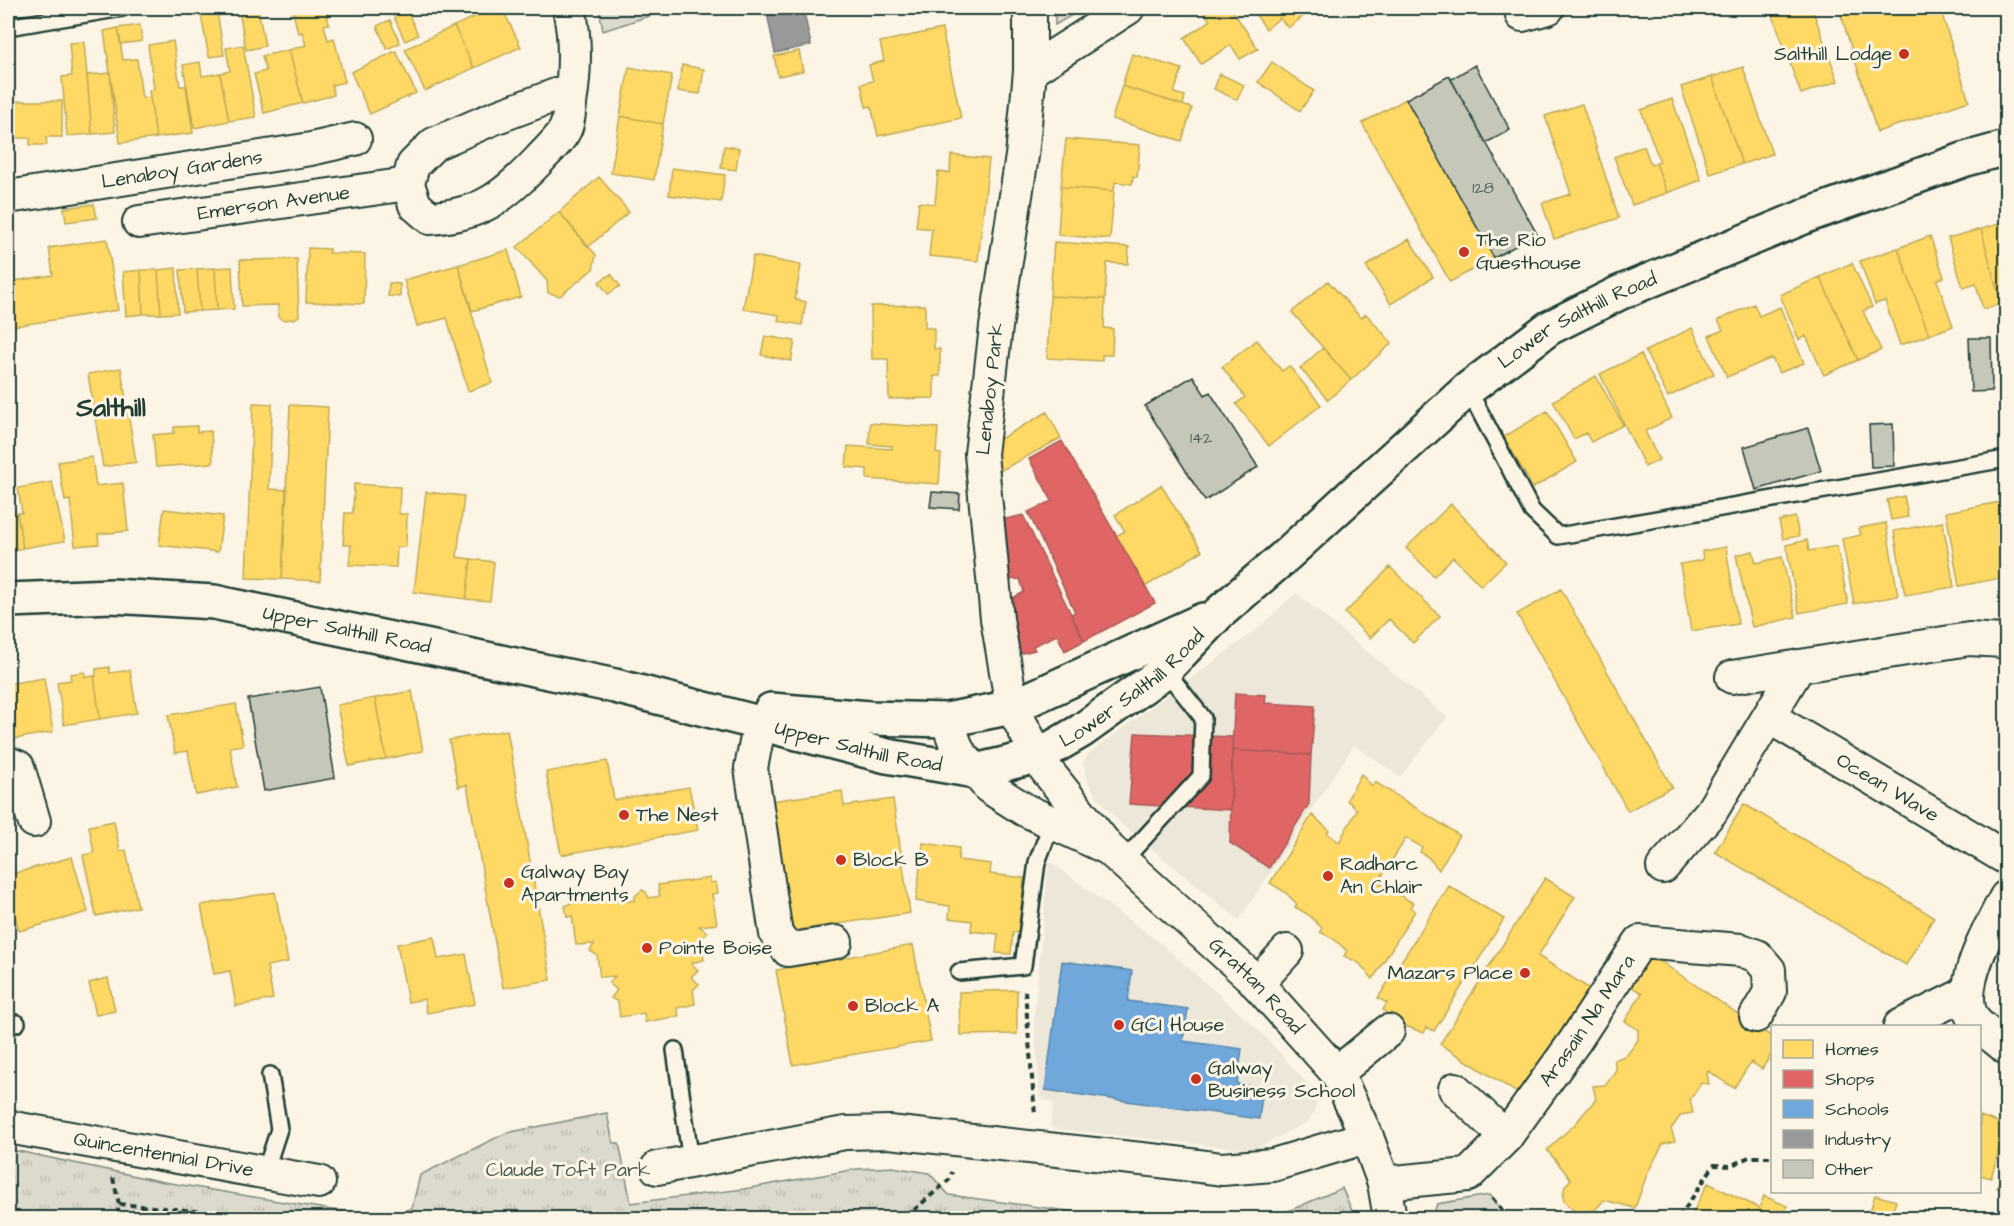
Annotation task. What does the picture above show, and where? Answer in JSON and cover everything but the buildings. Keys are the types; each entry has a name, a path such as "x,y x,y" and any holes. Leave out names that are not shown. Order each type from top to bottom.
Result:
{"main road":[{"name":"Lower Salthill Road","path":"1038,756 1081,731 1165,670 1219,613 1282,559 1468,389 1549,328 1620,293 1811,214 1965,159 2007,148"},
{"name":"Upper Salthill Road","path":"8,600 112,596 214,602 680,702 887,756 975,771 1038,756"},
{"name":"Lower Salthill Road","path":"1012,707 1219,613"},
{"name":"Upper Salthill Road","path":"680,702 870,718 946,720 1012,707"}],"street":[{"path":"569,8 574,31 572,89 566,128 527,173 487,206 454,217 430,218 415,205 408,184 413,165 434,144 494,118 572,89"},
{"name":"Lenaboy Park","path":"1012,707 997,619 981,454 996,327 1022,156 1030,71 1030,8"},
{"path":"1030,71 1128,8"},
{"name":"Lenaboy Gardens","path":"8,197 311,149 355,139"},
{"name":"Emerson Avenue","path":"140,222 408,184"},
{"path":"1732,677 1969,639 2003,640 2007,643"},
{"path":"1663,867 1711,812 1799,666"},
{"name":"Grattan Road","path":"1012,707 1044,767 1116,855 1257,984 1337,1073 1367,1137 1384,1183 1390,1218"},
{"name":"Ocean Wave","path":"1769,717 2007,858"},
{"name":"Grattan Road","path":"946,720 958,751 989,787 1025,810 1116,855"},
{"path":"760,723 751,768 776,934 788,950 836,942"},
{"path":"8,763 18,767 34,821"},
{"path":"1980,1025 1974,1020 1967,993 1975,962 2003,912"},
{"name":"Arasain Na Mara","path":"1384,1183 1468,1175 1506,1137 1575,1041 1640,942 1741,950 1757,956 1770,970 1770,992 1756,1016"},
{"path":"1257,984 1287,951"},
{"path":"1902,1025 1967,993"},
{"path":"1981,1026 2007,1048"},
{"path":"1337,1073 1388,1031"},
{"path":"1455,1089 1506,1137"},
{"name":"Quincentennial Drive","path":"8,1126 319,1182"},
{"path":"657,1168 845,1132 889,1132 1222,1169 1273,1165 1367,1137"}],"lane":[{"path":"8,27 123,8"},
{"path":"1468,389 1532,511 1558,536 2007,459"},
{"path":"1116,855 1201,776 1203,718 1165,670"},
{"path":"959,972 1023,966 1037,862 1052,823"},
{"path":"675,1050 691,1162"},
{"path":"265,1172 279,1129 270,1075"}],"path":[{"path":"1023,966 1037,1149"},
{"path":"906,1217 950,1179 965,1140"},
{"path":"1679,1218 1714,1166 1730,1166 1749,1157 1771,1157"},
{"path":"118,1204 273,1218"},
{"path":"894,1218 959,1218"}],"shaded area":[{"path":"1296,593 1447,717 1400,777 1354,745 1239,920 1119,822 1097,797 1088,781 1083,763 1088,754 1256,630"},
{"path":"1049,861 1160,943 1261,1032 1318,1099 1314,1113 1306,1123 1252,1150 1050,1128 1054,1103 1040,1098 1034,1018"}],"green space":[{"path":"599,8 673,8 603,31"},
{"path":"1055,8 1084,8 1055,25"},
{"name":"Claude Toft Park","path":"607,1113 613,1143 619,1143 631,1203 744,1189 857,1169 892,1167 929,1173 949,1195 1119,1218 8,1218 8,1149 164,1182 332,1210 396,1214 412,1208 420,1175 506,1133"},
{"path":"1342,1188 1355,1218 1272,1218"},
{"path":"1489,1195 1509,1218 1432,1218 1437,1204"}],"place":[{"name":"Salthill Lodge","path":"1904,54"},
{"name":"The Rio Guesthouse","path":"1464,252"},
{"name":"The Nest","path":"624,815"},
{"name":"Block B","path":"841,860"},
{"name":"Radharc An Chlair","path":"1328,876"},
{"name":"Galway Bay Apartments","path":"509,883"},
{"name":"Pointe Boise","path":"647,948"},
{"name":"Mazars Place","path":"1525,973"},
{"name":"Block A","path":"853,1006"},
{"name":"GCI House","path":"1119,1025"},
{"name":"Galway Business School","path":"1196,1079"}],"district":[{"name":"Salthill","path":"111,408"}]}
